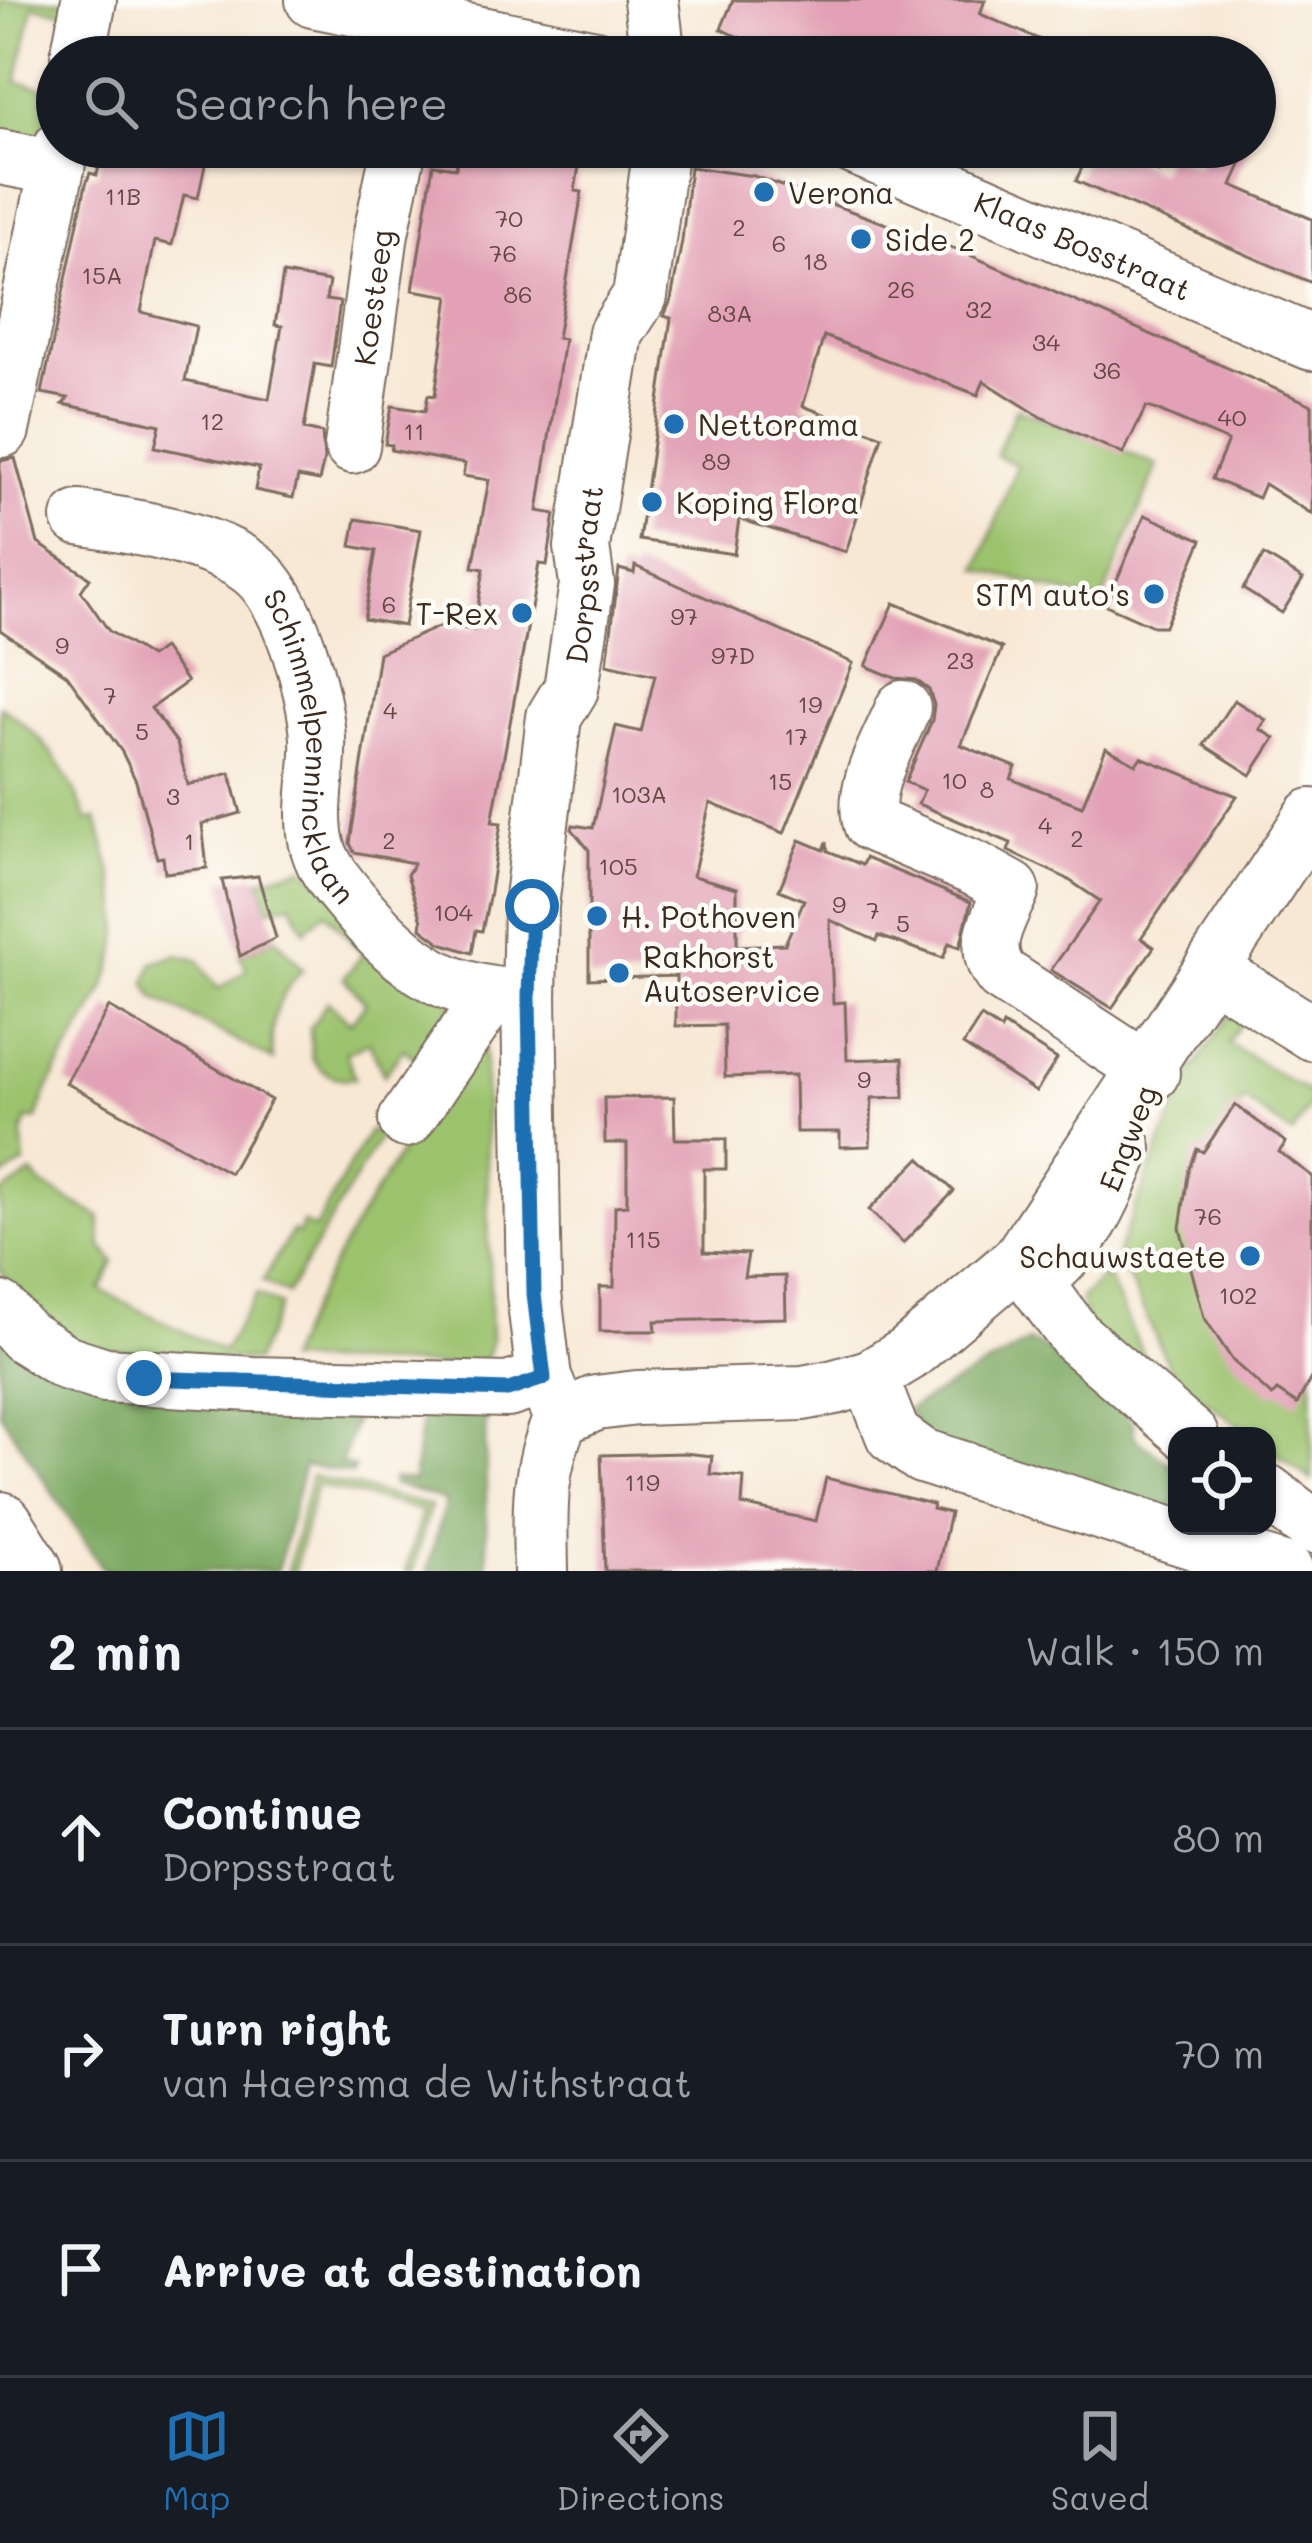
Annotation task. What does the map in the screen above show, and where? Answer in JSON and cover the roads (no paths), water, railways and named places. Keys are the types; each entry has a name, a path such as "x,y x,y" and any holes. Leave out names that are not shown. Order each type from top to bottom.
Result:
{"main road":[{"path":"0,1525 29,1571"}],"street":[{"path":"82,36 89,0"},
{"path":"313,0 475,36"},
{"path":"651,0 655,36"},
{"path":"0,157 36,158"},
{"path":"2,430 57,168"},
{"name":"Koesteeg","path":"352,446 381,233 395,168"},
{"name":"Dorpsstraat","path":"541,1571 540,1493 552,1398 534,1294 510,996 532,906 554,717 571,689 587,584 582,547 616,333 640,296 658,168"},
{"name":"Klaas Bosstraat","path":"903,168 1312,343"},
{"name":"Schimmelpennincklaan","path":"79,518 152,530 206,547 254,570 281,608 311,692 318,740 314,805 318,846 330,876 387,944 424,973 510,996"},
{"path":"903,708 870,793 866,809 871,824 976,869 1012,890 989,945 992,962 1002,975 1154,1060"},
{"name":"Engweg","path":"0,1309 24,1336 65,1362 105,1375 508,1390 596,1403 802,1393 889,1366 1028,1271 1069,1253 1094,1221 1154,1060 1312,817"},
{"path":"1213,971 1312,1034"},
{"path":"406,1120 510,996"},
{"path":"1028,1271 1076,1337 1181,1427"},
{"path":"889,1366 893,1435 922,1456 1286,1571"},
{"path":"1276,1499 1312,1526"}],"place":[{"name":"Verona","path":"764,192"},
{"name":"Side 2","path":"861,239"},
{"name":"Nettorama","path":"674,424"},
{"name":"Koping Flora","path":"652,502"},
{"name":"STM auto's","path":"1154,594"},
{"name":"T-Rex","path":"522,613"},
{"name":"H. Pothoven","path":"597,916"},
{"name":"Rakhorst Autoservice","path":"619,973"},
{"name":"Schauwstaete","path":"1250,1256"}]}
